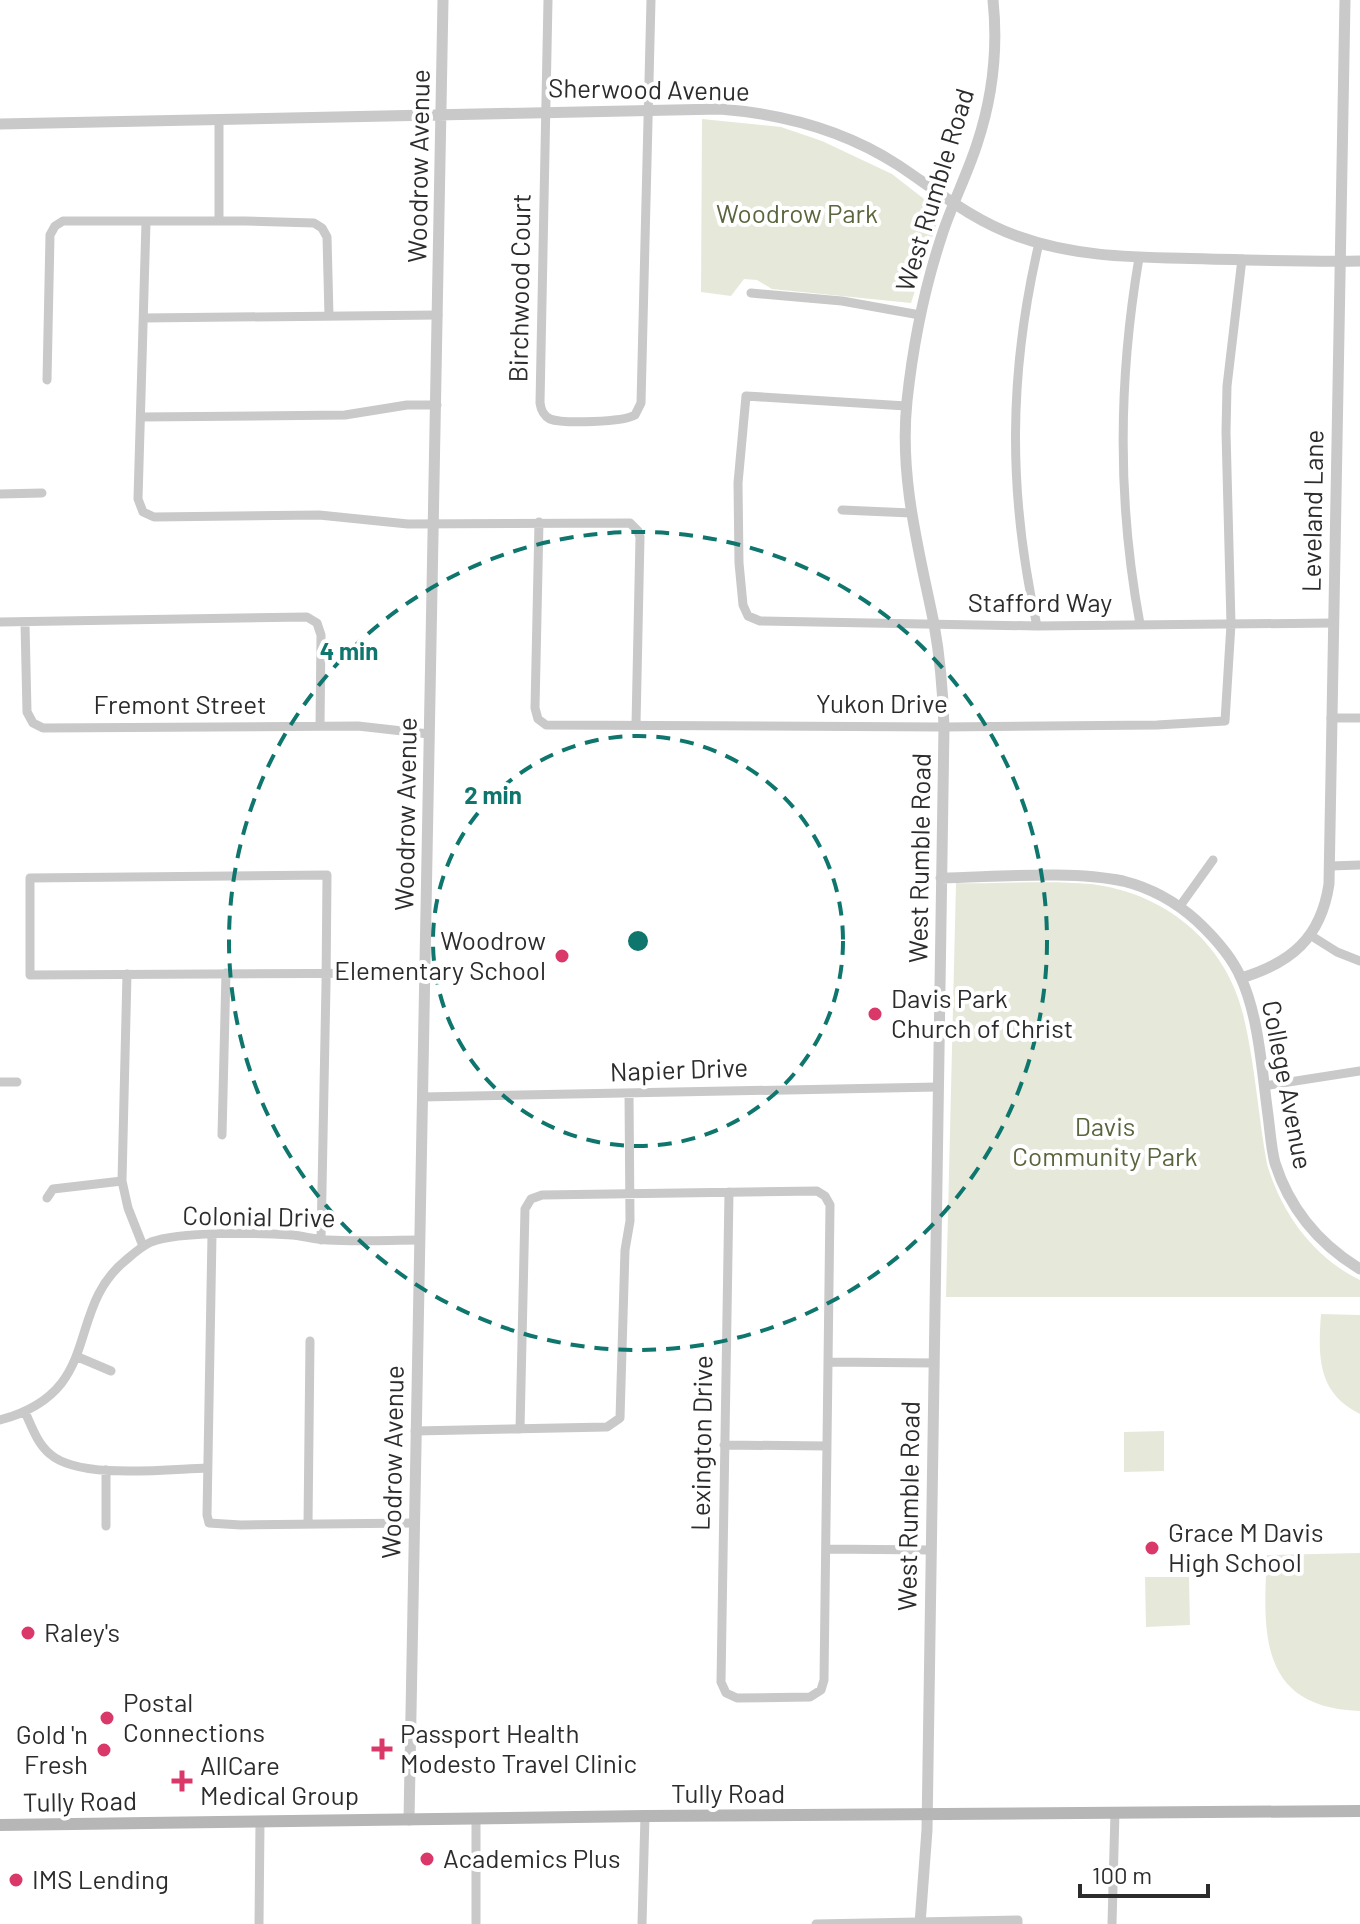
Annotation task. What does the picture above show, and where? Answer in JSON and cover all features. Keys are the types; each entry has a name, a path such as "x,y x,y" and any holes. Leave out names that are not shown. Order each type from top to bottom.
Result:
{"main road":[{"name":"Tully Road","path":"0,1825 1360,1811"}],"street":[{"name":"Woodrow Avenue","path":"409,1820 443,0"},
{"name":"Birchwood Court","path":"548,0 541,408 545,415 554,420 631,418 639,410 647,109"},
{"path":"647,109 651,0"},
{"name":"West Rumble Road","path":"920,1923 927,1816 944,727 934,625 911,513 906,468 906,406 920,315 952,204 977,144 989,92 995,33 993,0"},
{"name":"Leveland Lane","path":"1241,978 1283,961 1310,935 1324,909 1330,866 1345,0"},
{"name":"Sherwood Avenue","path":"0,124 647,109 734,110 800,121 849,138 990,225 1078,253 1139,258 1360,261"},
{"path":"219,119 219,221"},
{"path":"47,380 50,235 55,226 63,221 314,223 322,228 327,237 329,316"},
{"path":"146,222 138,499 143,512 154,517 319,515 382,523 433,524 624,521 634,527 640,537 636,724"},
{"path":"1037,626 1020,530 1014,430 1019,351 1039,243"},
{"path":"1139,258 1126,343 1122,436 1124,510 1140,624"},
{"path":"1231,624 1227,386 1242,259"},
{"path":"751,293 842,301 920,315"},
{"path":"144,318 438,315"},
{"name":"Stafford Way","path":"906,406 746,396 737,522 743,605 748,616 760,621 934,625 1333,623"},
{"path":"142,417 345,415 396,406 437,405"},
{"path":"0,494 42,493"},
{"path":"842,510 911,513"},
{"name":"Yukon Drive","path":"539,522 535,708 539,720 550,725 944,727 1225,721 1231,624"},
{"path":"0,622 307,617 317,623 321,635 320,726"},
{"name":"Fremont Street","path":"25,623 27,712 37,726 358,726 429,734"},
{"path":"1331,718 1360,718"},
{"path":"1180,906 1213,860"},
{"path":"1330,866 1360,865"},
{"path":"321,1240 326,972 327,875 30,878 30,975 326,972 425,973"},
{"name":"College Avenue","path":"941,878 1104,878 1140,886 1180,906 1217,942 1241,978 1252,1015 1274,1160 1287,1191 1306,1224 1320,1239 1360,1269"},
{"path":"1310,935 1337,952 1360,961"},
{"path":"222,1135 226,973"},
{"path":"127,974 122,1181 128,1208 143,1246"},
{"path":"1264,1086 1360,1071"},
{"path":"0,1082 17,1082"},
{"name":"Napier Drive","path":"422,1097 937,1087"},
{"path":"415,1431 607,1427 616,1423 622,1413 625,1263 630,1193 629,1094"},
{"path":"47,1198 53,1189 122,1181"},
{"path":"520,1429 525,1209 529,1201 542,1195 817,1191 825,1196 830,1205 826,1549 930,1550"},
{"name":"Lexington Drive","path":"729,1192 721,1682 726,1693 737,1698 810,1697 819,1692 824,1680 826,1549"},
{"path":"212,1235 207,1468 209,1523 414,1523"},
{"name":"Colonial Drive","path":"0,1420 25,1412 54,1391 78,1357 104,1284 119,1266 143,1246 168,1238 212,1235 420,1240"},
{"path":"308,1524 310,1341"},
{"path":"78,1357 111,1371"},
{"path":"828,1362 934,1363"},
{"path":"25,1412 37,1439 50,1455 82,1469 207,1468"},
{"path":"724,1445 827,1446"},
{"path":"106,1470 106,1526"},
{"path":"1112,1924 1115,1812"},
{"path":"642,1924 645,1816"},
{"path":"476,1819 476,1924"},
{"path":"259,1924 260,1822"},
{"path":"816,1924 1018,1920 1018,1924"}],"green space":[{"name":"Woodrow Park","path":"702,119 781,127 822,141 892,174 937,209 939,216 911,303 772,289 757,280 744,279 731,296 701,292"},
{"name":"Davis Community Park","path":"956,883 1075,883 1118,889 1166,910 1188,925 1206,943 1222,964 1243,1014 1267,1164 1273,1182 1290,1216 1314,1247 1343,1271 1360,1280 1360,1297 946,1297"},
{"path":"1321,1314 1360,1315 1360,1414 1335,1395 1323,1372"},
{"path":"1164,1431 1164,1471 1124,1472 1124,1432"},
{"path":"1360,1553 1360,1711 1327,1707 1302,1696 1285,1681 1274,1661 1266,1611 1267,1555"},
{"path":"1145,1577 1189,1577 1190,1625 1146,1627"}],"place":[{"name":"Woodrow Elementary School","path":"562,956"},
{"name":"Davis Park Church of Christ","path":"875,1014"},
{"name":"Grace M Davis High School","path":"1152,1548"},
{"name":"Raley's","path":"28,1633"},
{"name":"Postal Connections","path":"107,1718"},
{"name":"Passport Health Modesto Travel Clinic","path":"382,1749"},
{"name":"Gold 'n Fresh","path":"104,1750"},
{"name":"AllCare Medical Group","path":"182,1781"},
{"name":"Academics Plus","path":"427,1859"},
{"name":"IMS Lending","path":"16,1880"}]}
